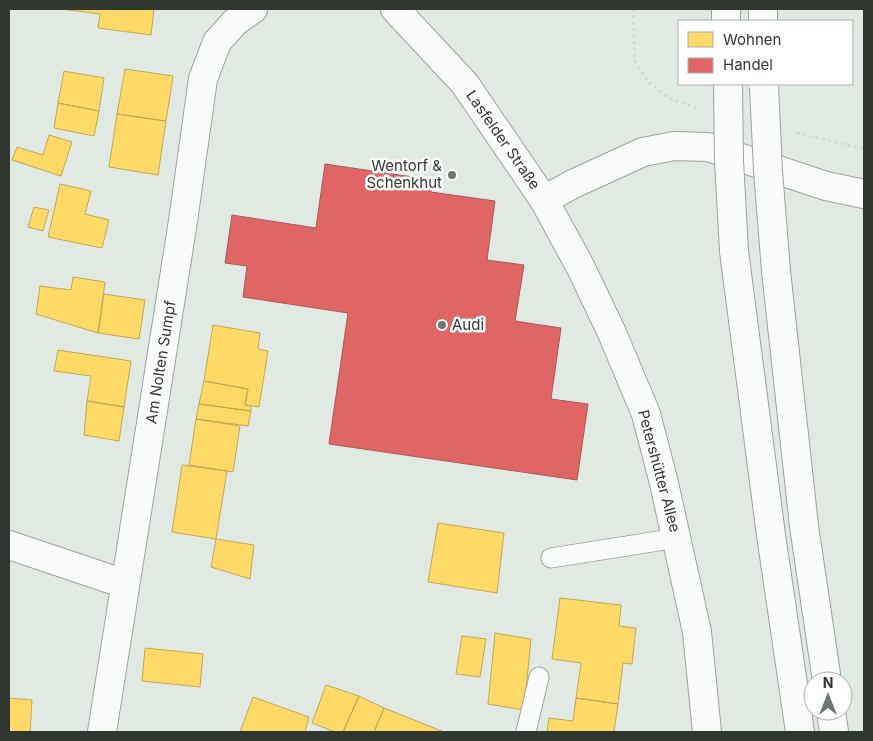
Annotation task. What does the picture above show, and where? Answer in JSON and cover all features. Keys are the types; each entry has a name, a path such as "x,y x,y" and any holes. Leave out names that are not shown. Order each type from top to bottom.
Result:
{"main road":[{"name":"Am Nolten Sumpf","path":"102,732 182,231 203,79 216,42 235,22 253,9"},
{"name":"Lasfelder Straße","path":"395,9 465,84 544,200 573,184 643,152 674,146 708,147 826,186 864,194"},
{"path":"728,85 729,161 734,251 771,535 800,732"},
{"path":"764,85 768,171 776,271 804,526 826,671"},
{"name":"Petershütter Allee","path":"544,200 581,268 612,333 646,414 677,538 697,632 707,732"},
{"path":"9,545 125,584"}],"lane":[{"path":"551,558 677,538"},
{"path":"526,732 539,677"}],"path":[{"path":"633,9 635,61 648,83 674,100 711,113 708,147"}],"building: Wohnen":[{"path":"61,9 154,9 151,35 98,28 100,14"},
{"path":"125,69 173,76 166,121 117,114"},
{"path":"64,71 104,78 99,111 58,103"},
{"path":"58,103 99,111 94,136 54,128"},
{"path":"117,114 166,121 158,175 109,167"},
{"path":"49,135 72,142 61,176 12,160 17,147 43,155"},
{"path":"60,184 91,191 85,214 109,220 102,248 48,237"},
{"path":"34,207 49,210 43,231 28,227"},
{"path":"73,277 105,282 98,333 36,314 40,286 71,290"},
{"path":"104,294 145,300 139,339 98,333"},
{"path":"213,325 260,333 258,349 268,351 259,407 245,405 248,389 204,381"},
{"path":"58,350 131,361 124,407 87,401 91,376 54,371"},
{"path":"204,381 248,389 245,405 251,406 251,411 199,404"},
{"path":"87,401 124,407 119,441 84,435"},
{"path":"199,404 251,411 248,426 196,419"},
{"path":"196,419 240,426 233,472 189,465"},
{"path":"182,465 227,471 216,539 172,532"},
{"path":"438,523 504,533 497,593 428,582"},
{"path":"216,539 254,545 250,579 211,567"},
{"path":"560,598 621,605 619,626 636,628 632,664 623,663 618,704 576,698 581,663 552,659"},
{"path":"495,633 531,639 524,710 488,704"},
{"path":"462,636 486,639 480,677 456,674"},
{"path":"145,648 203,654 200,687 142,681"},
{"path":"326,685 359,696 343,732 335,732 312,723"},
{"path":"359,696 384,708 374,732 343,732"},
{"path":"253,697 309,717 305,732 240,732"},
{"path":"9,698 32,700 30,732 9,732"},
{"path":"576,698 618,704 614,732 547,732 549,718 573,721"},
{"path":"384,708 444,732 374,732"}],"building: Handel":[{"name":"Audi","path":"325,164 433,180 431,192 495,201 487,260 524,265 515,321 561,328 551,399 588,404 577,480 329,444 348,313 243,297 247,266 225,263 232,215 316,228"}],"place":[{"name":"Wentorf & Schenkhut","path":"452,175"},
{"name":"Audi","path":"442,325"}]}
